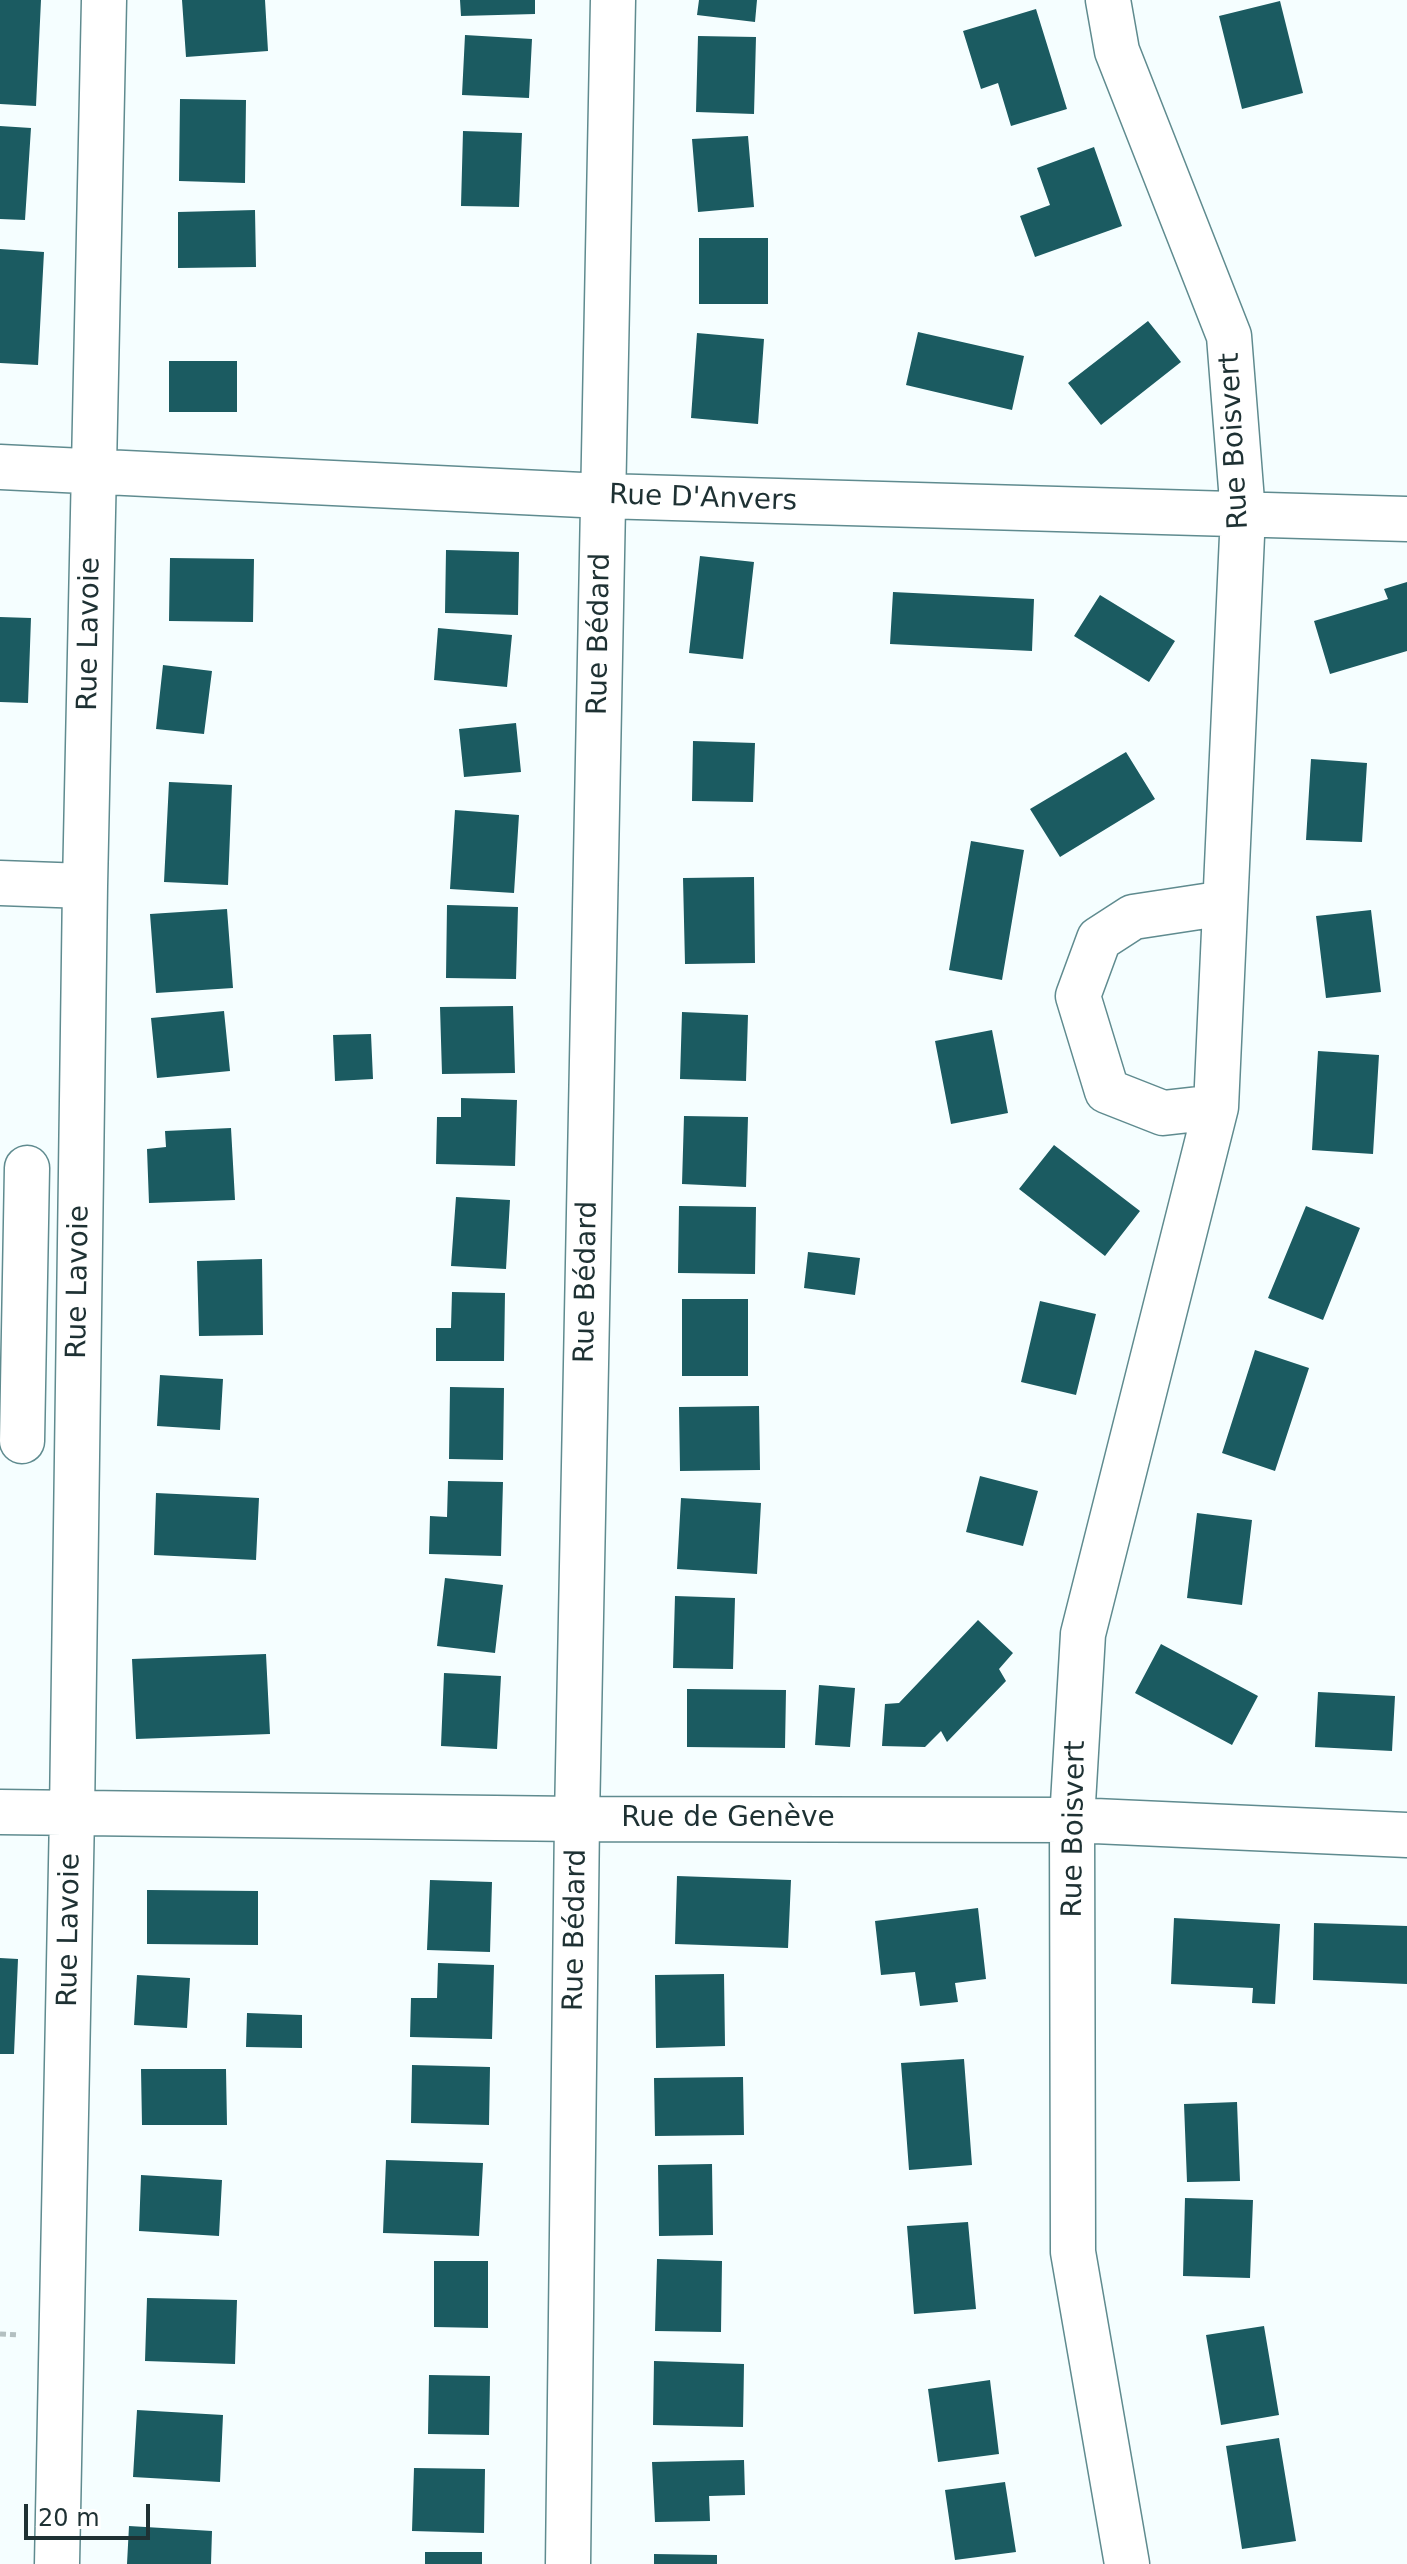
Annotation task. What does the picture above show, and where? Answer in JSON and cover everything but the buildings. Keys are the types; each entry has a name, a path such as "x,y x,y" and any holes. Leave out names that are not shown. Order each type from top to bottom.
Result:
{"street":[{"name":"Rue Lavoie","path":"57,2564 72,1814 85,886 104,0"},
{"name":"Rue Bédard","path":"568,2564 577,1819 613,0"},
{"name":"Rue Boisvert","path":"1108,0 1117,51 1229,336 1243,514 1216,1107 1083,1634 1072,1820 1073,2252 1127,2564"},
{"name":"Rue D'Anvers","path":"0,467 603,496 1407,519"},
{"path":"0,883 85,886"},
{"path":"1216,1107 1163,1113 1107,1091 1078,996 1099,939 1133,917 1225,903"},
{"path":"22,1441 27,1168"},
{"name":"Rue de Genève","path":"0,1812 577,1819 1072,1820 1407,1835"}]}
